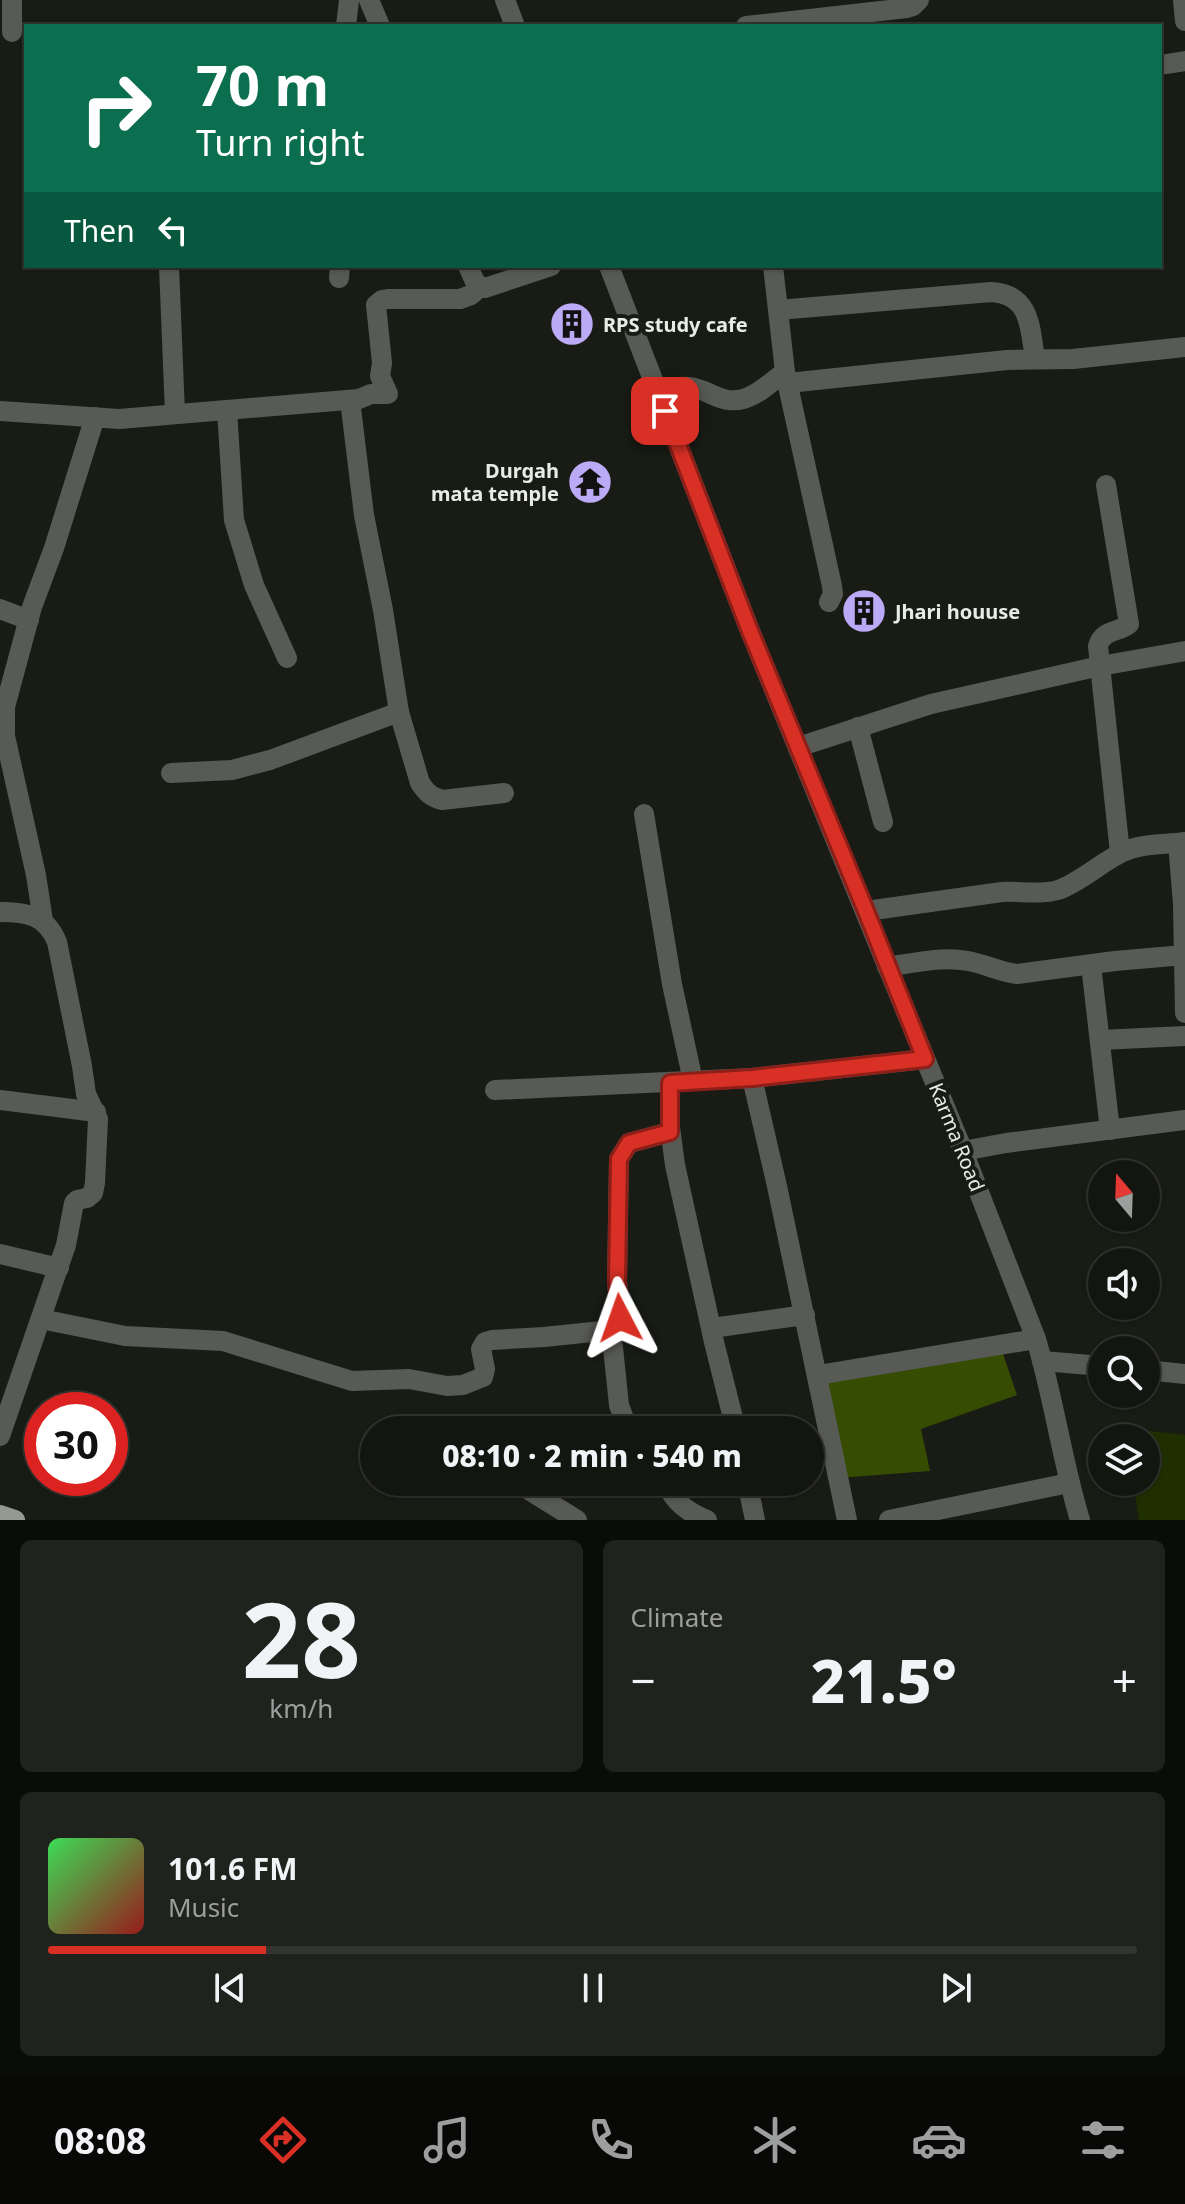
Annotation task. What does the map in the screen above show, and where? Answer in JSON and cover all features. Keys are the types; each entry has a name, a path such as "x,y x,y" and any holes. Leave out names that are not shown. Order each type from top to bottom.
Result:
{"main road":[{"path":"0,1515 15,1520"}],"street":[{"path":"12,0 12,32"},
{"path":"346,24 349,0"},
{"path":"369,0 379,24"},
{"path":"505,0 514,24"},
{"path":"764,24 907,8 919,0"},
{"path":"1183,0 1185,21"},
{"path":"1162,65 1185,61"},
{"path":"169,268 175,414"},
{"path":"469,268 476,284 485,288 545,268"},
{"name":"Karma Road","path":"610,268 750,631 963,1151 1036,1339 1080,1520"},
{"path":"773,268 787,377 832,586 833,594 829,602"},
{"path":"0,411 119,419 350,400 371,394 388,394 380,376 382,363 376,305 388,299 460,299 480,287"},
{"path":"778,310 1004,292 1018,301 1028,314 1035,359"},
{"path":"658,394 678,387 691,387 716,398 740,400 787,377 1007,360 1073,359 1185,347"},
{"path":"350,400 364,515 399,712 420,783 433,798 442,800 504,793"},
{"path":"227,410 234,520 254,585 287,658"},
{"path":"43,921 5,736 5,707 29,620 95,417"},
{"path":"1106,485 1129,624 1107,632 1099,641 1120,853"},
{"path":"0,609 29,620"},
{"path":"798,747 931,704 1100,666 1185,651"},
{"path":"171,773 232,770 270,760 399,712"},
{"path":"858,727 883,822"},
{"path":"644,814 672,984 693,1081"},
{"path":"866,911 1002,892 1059,890 1136,846 1181,842 1185,1013"},
{"path":"0,912 31,915 52,930 57,942 86,1094 98,1119 95,1183 90,1197 74,1203 59,1268 0,1436"},
{"path":"887,967 954,959 1017,974 1184,955"},
{"path":"1091,965 1110,1130"},
{"path":"1100,1040 1185,1036"},
{"path":"495,1090 752,1078 925,1059"},
{"path":"752,1078 847,1520"},
{"path":"670,1083 670,1132 675,1165 733,1416"},
{"path":"0,1100 96,1112"},
{"path":"963,1151 1185,1120"},
{"path":"623,1416 612,1338 620,1318 617,1281 619,1159 629,1143 670,1132"},
{"path":"0,1254 59,1268"},
{"path":"712,1328 805,1315"},
{"path":"41,1319 125,1336 223,1341 352,1381 409,1379 447,1386 463,1385 483,1377 485,1369 481,1349 485,1342 602,1331 612,1338"},
{"path":"818,1375 1036,1339"},
{"path":"1042,1361 1088,1365"},
{"path":"1160,1371 1185,1374"},
{"path":"889,1520 1069,1483"},
{"path":"538,1496 577,1520"},
{"path":"674,1496 689,1512 707,1520"},
{"path":"750,1496 755,1520"}],"green space":[{"path":"1001,1348 1017,1395 921,1429 930,1471 838,1478 818,1375"},
{"path":"1160,1432 1185,1435 1185,1520 1139,1520 1135,1496 1160,1496"}],"place":[{"name":"RPS study cafe","path":"572,324"},
{"name":"Durgah mata temple","path":"590,482"},
{"name":"Jhari houuse","path":"864,611"}],"route":[{"path":"620,1318 617,1281 619,1159 629,1143 670,1132 670,1083 752,1078 925,1059 750,631 665,411"}]}
